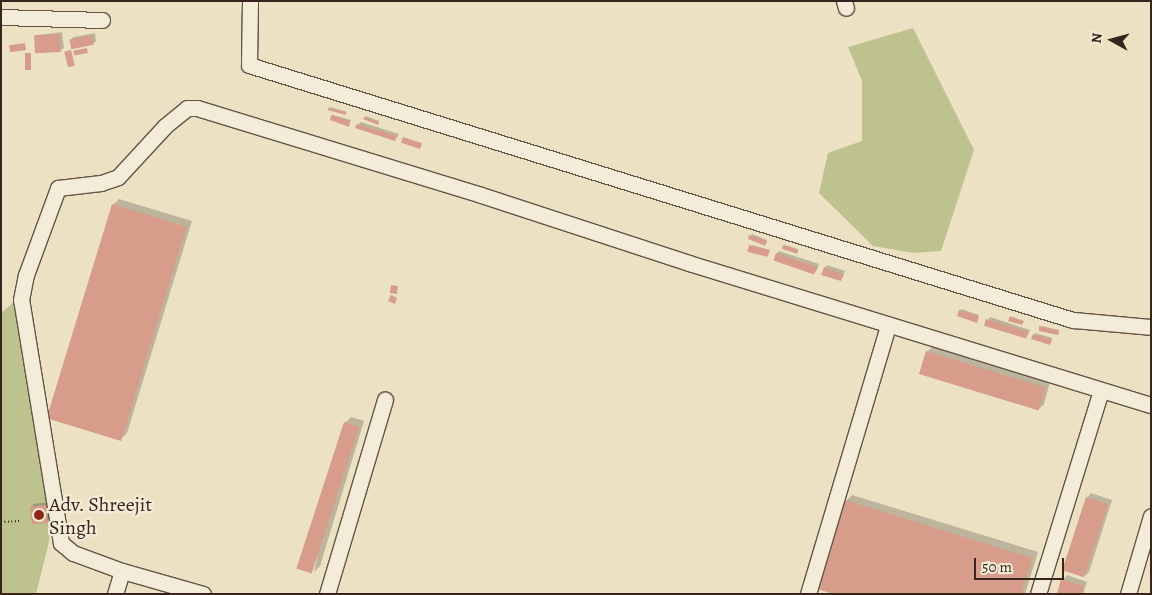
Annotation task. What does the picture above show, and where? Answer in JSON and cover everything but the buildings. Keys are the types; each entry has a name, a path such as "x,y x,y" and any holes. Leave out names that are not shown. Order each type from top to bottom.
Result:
{"street":[{"path":"250,1 249,65 1073,320 1151,327"},
{"path":"1,17 102,20"},
{"path":"203,594 122,571 65,548 59,536 21,300 22,288 58,188 101,183 118,177 165,126 187,108 197,108 471,192 888,325 1151,405"},
{"path":"808,594 888,325"},
{"path":"1038,594 1101,391"},
{"path":"327,594 385,399"},
{"path":"1128,594 1151,516"},
{"path":"115,594 122,571"}],"path":[{"path":"1,522 21,521"}],"green space":[{"path":"913,28 974,150 941,251 913,253 873,246 819,193 828,153 862,141 862,81 848,47"},
{"path":"15,301 51,519 49,542 36,594 1,594 1,313"}],"place":[{"name":"Adv. Shreejit Singh","path":"39,515"}]}
